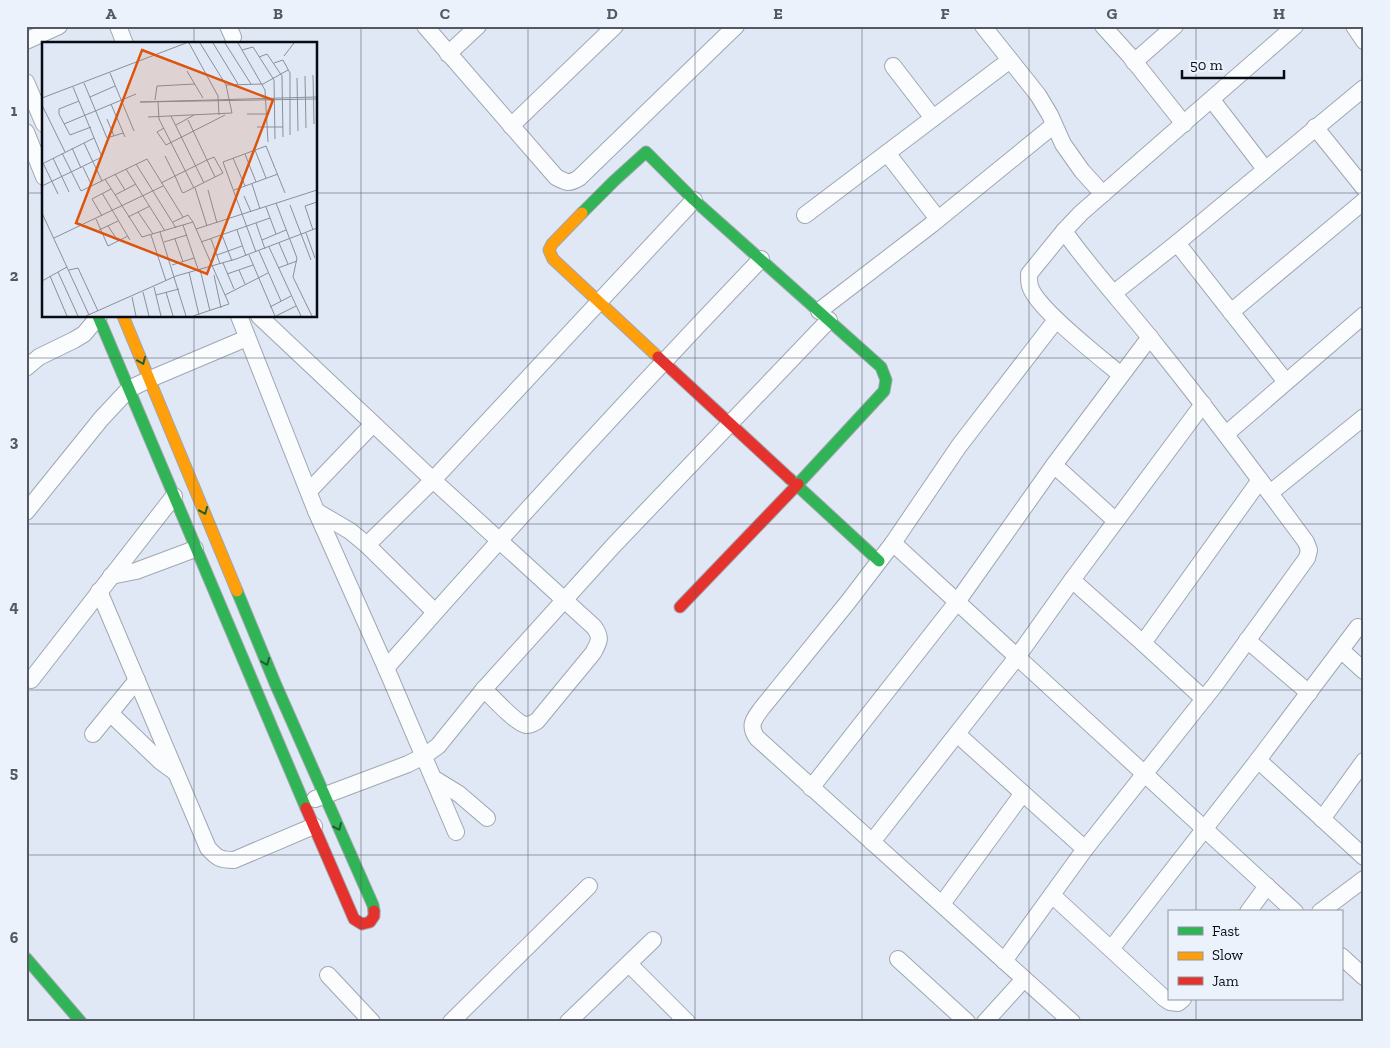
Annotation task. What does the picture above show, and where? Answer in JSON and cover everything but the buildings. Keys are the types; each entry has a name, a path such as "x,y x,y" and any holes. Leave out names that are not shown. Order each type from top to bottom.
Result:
{"street":[{"path":"26,41 59,26"},
{"path":"118,26 123,42"},
{"path":"425,26 556,177 566,182 572,182 579,178 730,28"},
{"path":"448,54 478,26"},
{"path":"511,126 614,26"},
{"path":"983,26 1038,95 1063,144 1076,164 1104,194"},
{"path":"1103,26 1184,124"},
{"path":"1134,62 1175,26"},
{"path":"1121,375 1056,320 1037,299 1030,286 1029,274 1064,230 1081,213 1295,26"},
{"path":"1354,26 1364,41"},
{"path":"805,215 1010,60"},
{"path":"893,66 933,118"},
{"path":"26,82 42,119"},
{"path":"1114,293 1364,88"},
{"path":"1212,100 1265,169"},
{"path":"304,804 408,764 438,746 484,689 564,599 730,423 824,316 938,219 1054,125"},
{"path":"1315,127 1364,188"},
{"path":"26,132 42,172"},
{"path":"625,133 694,200 881,367 886,380 884,391 680,607"},
{"path":"646,152 560,234 549,250 553,258 879,561"},
{"path":"887,152 938,219"},
{"path":"366,545 434,480 694,200"},
{"path":"1231,312 1364,201"},
{"path":"1004,961 1085,849 1248,640 1307,558 1309,550 1306,542 1226,434 1064,230"},
{"path":"1177,243 1286,382"},
{"path":"386,668 499,540 663,361 761,259"},
{"path":"1226,434 1364,315"},
{"path":"26,368 39,357 84,334 97,318"},
{"path":"98,318 354,919 362,924 370,922 374,916 373,905 275,683 124,318"},
{"path":"240,318 316,510 456,832"},
{"path":"261,318 373,424 594,627 598,633 599,640 593,653 537,721 532,724 525,725 517,721 484,689"},
{"path":"1056,320 960,446 893,543 762,708 754,719 752,732 811,788 1072,1022"},
{"path":"811,788 957,602 1054,465 1150,337"},
{"path":"26,512 101,419 129,389 248,338"},
{"path":"872,842 1017,657 1203,404"},
{"path":"1270,494 1364,417"},
{"path":"309,491 373,424"},
{"path":"1054,465 1116,520"},
{"path":"1143,642 1260,480"},
{"path":"31,680 174,496"},
{"path":"316,510 350,531 435,612"},
{"path":"893,543 1293,910"},
{"path":"111,576 136,571 196,549"},
{"path":"1072,580 1204,698"},
{"path":"99,591 208,848 217,857 224,860 234,860 314,826"},
{"path":"1111,949 1258,760 1358,627"},
{"path":"1248,640 1309,693"},
{"path":"1341,650 1364,671"},
{"path":"93,734 137,680"},
{"path":"110,713 160,761 176,772"},
{"path":"957,734 1085,849"},
{"path":"1258,760 1364,857"},
{"path":"1322,819 1364,761"},
{"path":"433,778 454,790 487,818"},
{"path":"942,904 1023,793"},
{"path":"1323,910 1364,879"},
{"path":"451,1022 589,886"},
{"path":"1249,910 1267,886"},
{"path":"1052,895 1164,998 1170,1002 1178,1003 1182,1000"},
{"path":"568,1022 653,940"},
{"path":"1342,957 1364,977"},
{"path":"26,958 81,1022"},
{"path":"898,959 966,1022"},
{"path":"629,964 679,1019"},
{"path":"328,975 372,1022"},
{"path":"984,1022 1024,979"}],"traffic: fast":[{"path":"582,213 646,152 694,200 881,367 886,380 884,391 798,484"},
{"path":"99,318 306,808"},
{"path":"790,479 879,561"},
{"path":"237,591 374,911"},
{"path":"26,958 81,1022"}],"traffic: slow":[{"path":"582,213 552,244 549,250 553,259 658,357"},
{"path":"124,318 237,591"}],"traffic: jam":[{"path":"658,357 790,479"},
{"path":"680,607 798,484"},
{"path":"306,808 354,919 362,924 370,922 374,916 374,911"}]}
